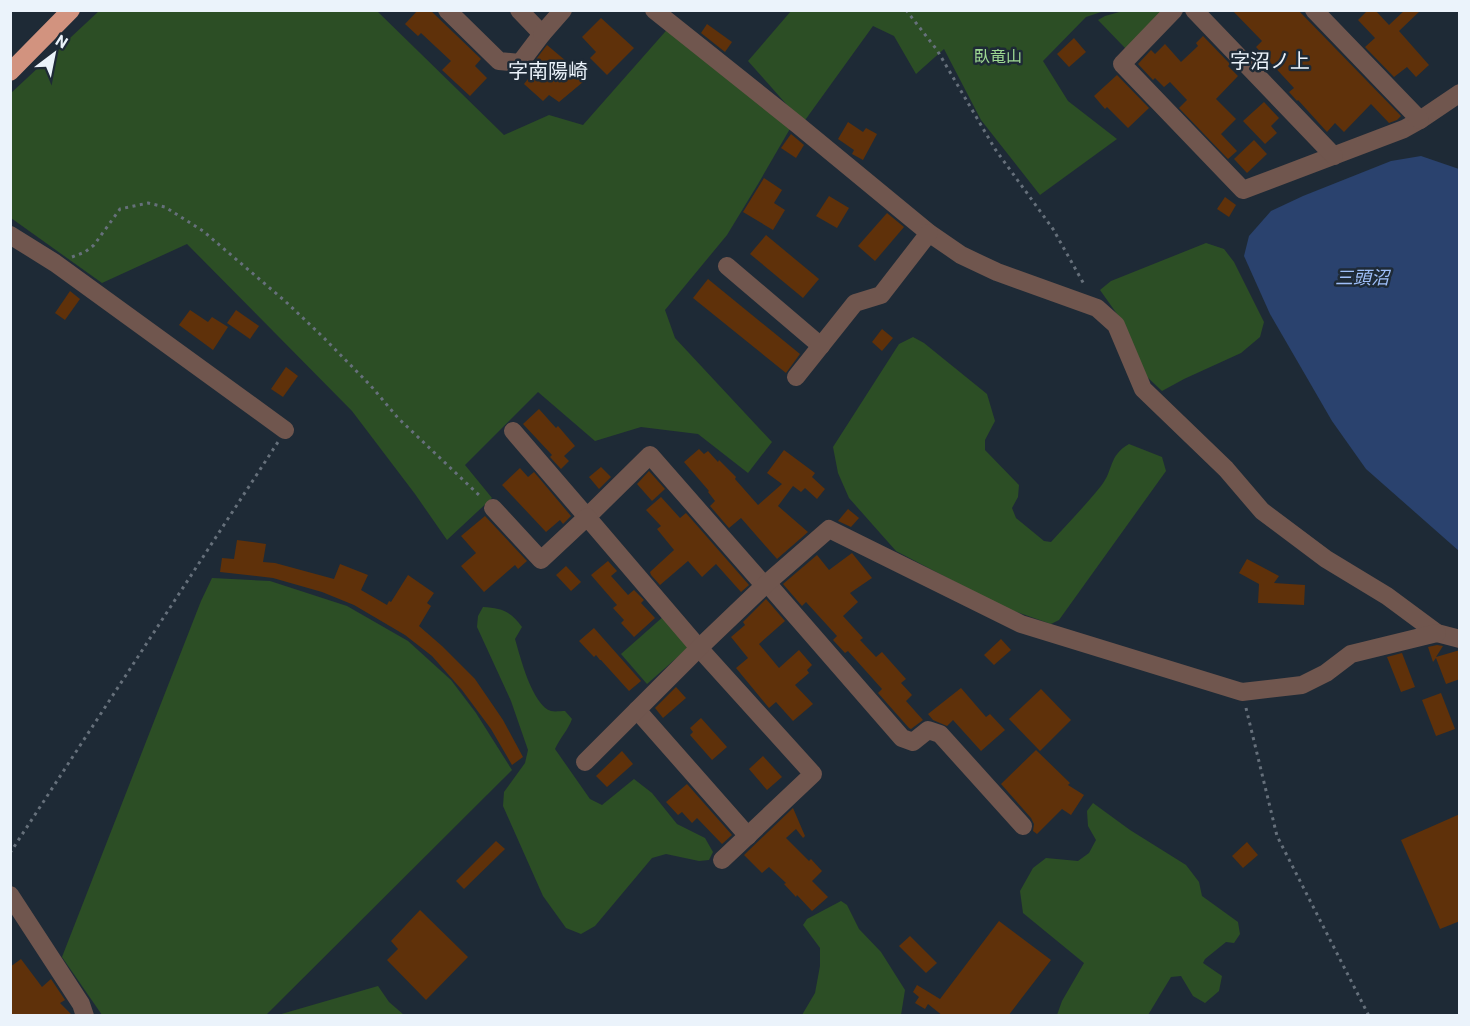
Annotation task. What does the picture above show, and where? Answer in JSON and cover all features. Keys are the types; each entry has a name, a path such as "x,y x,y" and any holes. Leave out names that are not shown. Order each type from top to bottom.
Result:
{"highway":[{"path":"10,72 71,10"}],"street":[{"path":"447,10 499,61 520,63 563,10"},
{"path":"519,10 542,34"},
{"path":"654,10 929,233 961,255 997,272 1097,308 1116,325 1143,389 1226,469 1262,511 1326,559 1387,596 1437,633 1460,639"},
{"path":"1174,10 1122,64 1243,190 1404,129 1460,93"},
{"path":"1194,10 1335,156"},
{"path":"1314,10 1420,120"},
{"path":"796,377 855,303 881,295 929,233"},
{"path":"10,236 55,263 285,430"},
{"path":"727,266 821,346"},
{"path":"513,431 699,648 813,774 722,860"},
{"path":"493,508 541,560 650,455 902,738 913,742 928,730 940,734 1023,826"},
{"path":"585,762 765,584 829,530 1021,624 1242,692 1302,685 1326,673 1351,654 1437,633"},
{"path":"637,710 748,836"},
{"path":"10,896 81,1004 85,1016"}],"path":[{"path":"906,10 937,50 995,149 1053,229 1097,308"},
{"path":"72,257 85,252 94,245 120,209 148,203 165,207 203,231 316,330 371,386 398,418 493,508"},
{"path":"10,853 285,430"},
{"path":"1242,692 1277,836 1370,1016"}],"green space":[{"path":"99,11 377,11 504,135 549,115 583,125 672,24 791,127 727,235 665,310 675,338 772,442 748,473 698,434 641,427 595,441 538,392 465,465 492,498 447,540 352,411 187,244 102,283 11,218 11,93"},
{"name":"臥竜山","path":"791,11 1104,11 1086,17 1043,61 1068,101 1117,139 1040,195 981,120 944,49 916,74 894,36 873,26 803,123 748,61"},
{"path":"1123,11 1165,11 1126,49 1098,20"},
{"path":"1206,243 1224,249 1234,262 1264,322 1260,337 1241,353 1162,391 1145,375 1122,321 1100,290 1111,281"},
{"path":"913,337 924,343 987,394 995,421 985,440 985,450 1019,485 1018,497 1012,508 1016,518 1044,541 1051,542 1095,493 1105,480 1114,458 1129,444 1162,457 1166,471 1059,620 1051,624 1005,608 896,551 849,498 838,473 833,447 899,344"},
{"path":"212,578 270,581 347,606 408,641 451,680 476,713 512,770 266,1015 102,1015 62,957"},
{"path":"483,607 505,611 522,627 515,639 524,668 538,700 551,711 565,711 572,719 555,749 590,799 602,805 634,779 652,793 677,824 705,838 713,852 709,860 699,861 666,854 652,858 595,926 581,934 566,928 543,896 503,806 504,792 525,763 528,750 511,701 477,627 478,616"},
{"path":"664,616 690,646 647,684 621,654"},
{"path":"1093,803 1130,830 1186,865 1199,882 1202,896 1238,922 1240,934 1234,943 1226,942 1203,963 1222,976 1219,991 1205,1003 1193,996 1181,976 1171,977 1148,1015 1057,1015 1062,1001 1084,963 1023,913 1020,891 1033,868 1046,858 1078,861 1089,853 1096,840 1088,826 1087,811"},
{"path":"841,901 847,905 859,929 881,952 905,990 901,1015 802,1015 815,993 820,966 820,948 803,925 807,919"},
{"path":"378,986 389,1002 404,1015 278,1015"}],"water":[{"name":"三頭沼","path":"1421,156 1459,169 1459,551 1366,469 1332,421 1270,314 1244,256 1249,236 1271,211 1391,161"}],"building":[{"path":"418,10 430,10 481,59 475,66 487,78 470,96 442,70 451,61 421,33 418,36 405,24"},
{"path":"1232,10 1298,10 1401,116 1389,123 1371,104 1344,132 1335,123 1327,132 1289,92 1294,88 1256,47 1262,41"},
{"path":"1368,10 1375,10 1389,25 1405,10 1421,10 1399,31 1429,65 1416,77 1407,67 1394,77 1365,47 1375,38 1358,20"},
{"path":"601,18 634,48 607,75 590,58 596,52 582,37"},
{"path":"707,24 732,42 725,52 701,33"},
{"path":"1203,36 1230,64 1228,66 1238,76 1216,99 1236,119 1221,134 1237,151 1228,159 1179,108 1187,100 1170,82 1164,87 1155,78 1153,80 1138,64 1151,50 1155,54 1165,44 1181,62 1198,46 1196,43"},
{"path":"1074,38 1086,52 1069,67 1057,54"},
{"path":"547,45 566,61 583,82 559,102 549,95 543,101 524,84 531,75 527,71"},
{"path":"1117,75 1149,108 1128,128 1107,107 1105,109 1094,96"},
{"path":"1264,102 1279,118 1271,126 1277,133 1265,144 1243,121"},
{"path":"848,122 863,132 866,128 877,134 863,160 852,154 854,150 838,139"},
{"path":"791,134 804,145 796,158 781,148"},
{"path":"1254,140 1267,154 1247,173 1234,159"},
{"path":"764,178 782,190 774,203 785,210 773,230 743,212"},
{"path":"829,196 849,208 837,228 816,216"},
{"path":"1225,197 1236,205 1229,217 1217,209"},
{"path":"887,213 904,227 875,261 858,246"},
{"path":"766,235 819,279 803,298 750,254"},
{"path":"708,279 800,354 786,373 693,298"},
{"path":"70,291 80,299 65,320 55,313"},
{"path":"190,310 208,322 212,317 228,327 213,350 179,325"},
{"path":"236,310 259,326 250,339 227,323"},
{"path":"882,329 893,338 882,351 872,342"},
{"path":"286,367 298,376 283,397 271,389"},
{"path":"539,409 575,446 564,456 569,461 561,469 550,457 552,455 523,424"},
{"path":"699,449 704,454 708,451 718,462 719,460 758,505 782,484 767,473 784,450 815,473 812,477 825,489 817,499 805,488 801,492 793,486 778,506 808,532 777,559 741,518 729,528 710,506 715,501 709,491 684,462"},
{"path":"601,467 611,477 599,489 589,477"},
{"path":"520,468 528,477 534,472 571,516 563,524 560,520 546,532 502,485"},
{"path":"649,471 665,489 652,501 637,484"},
{"path":"661,497 680,518 686,513 749,585 741,592 716,564 702,577 688,561 660,585 650,572 674,550 657,529 661,526 646,510"},
{"path":"848,509 859,518 851,527 838,521"},
{"path":"485,516 527,561 518,569 515,565 484,592 461,566 476,553 461,536"},
{"path":"237,540 266,544 263,562 275,563 334,579 340,564 368,575 361,590 387,605 408,575 434,593 427,603 431,606 419,626 475,679 503,720 523,757 512,765 491,729 462,690 432,656 405,635 354,605 322,592 273,578 220,572 222,558 234,559"},
{"path":"852,553 872,578 850,593 858,602 843,616 863,638 860,640 876,657 882,652 906,679 901,683 912,695 906,701 923,720 911,729 878,693 882,689 848,651 845,653 833,640 837,636 806,602 802,606 783,584 817,555 829,570"},
{"path":"1247,559 1279,576 1274,583 1305,585 1304,605 1258,603 1259,584 1239,573"},
{"path":"608,561 617,571 611,576 628,595 634,590 644,600 641,603 655,618 634,637 621,623 624,620 613,608 617,605 591,575"},
{"path":"566,566 581,582 571,591 556,575"},
{"path":"766,599 785,621 759,644 779,668 799,650 812,665 807,670 809,673 795,685 813,704 793,721 776,702 769,708 736,668 748,658 731,637 745,625 743,622"},
{"path":"594,628 641,681 629,691 596,655 594,657 579,641"},
{"path":"1001,639 1011,650 994,665 984,655"},
{"path":"1443,646 1436,657 1460,650 1460,679 1446,684 1436,658 1433,662 1428,647"},
{"path":"1402,653 1415,687 1401,692 1387,657"},
{"path":"676,687 686,698 663,718 655,708"},
{"path":"961,688 986,717 990,714 1005,730 981,751 953,720 947,726 933,720 928,714"},
{"path":"1041,689 1071,720 1040,751 1009,719"},
{"path":"1441,693 1455,729 1436,736 1422,700"},
{"path":"701,718 727,747 712,760 690,735 693,732 690,728"},
{"path":"1036,750 1070,783 1068,785 1084,795 1071,815 1062,809 1037,834 1033,831 1034,824 1031,818 1001,784"},
{"path":"622,751 633,764 607,787 596,776"},
{"path":"763,756 782,777 767,790 749,769"},
{"path":"687,784 732,835 722,844 697,818 692,823 682,812 678,815 666,802"},
{"path":"793,808 805,836 803,838 796,829 786,838 822,871 812,881 828,897 812,911 769,867 762,873 744,855"},
{"path":"1460,814 1460,921 1440,929 1401,840"},
{"path":"496,841 505,849 464,889 456,881"},
{"path":"1247,842 1258,855 1243,868 1232,856"},
{"path":"420,910 468,957 426,1000 387,960 398,949 391,941"},
{"path":"999,921 1051,960 1008,1016 943,1016 928,1004 925,1009 915,1003 919,997 913,992 917,985 940,999"},
{"path":"910,936 937,963 926,973 899,946"},
{"path":"21,959 42,987 51,979 65,1000 60,1003 73,1016 10,1016 10,967"}],"district":[{"name":"字沼ノ上","path":"1270,60"},
{"name":"字南陽崎","path":"548,70"}]}
